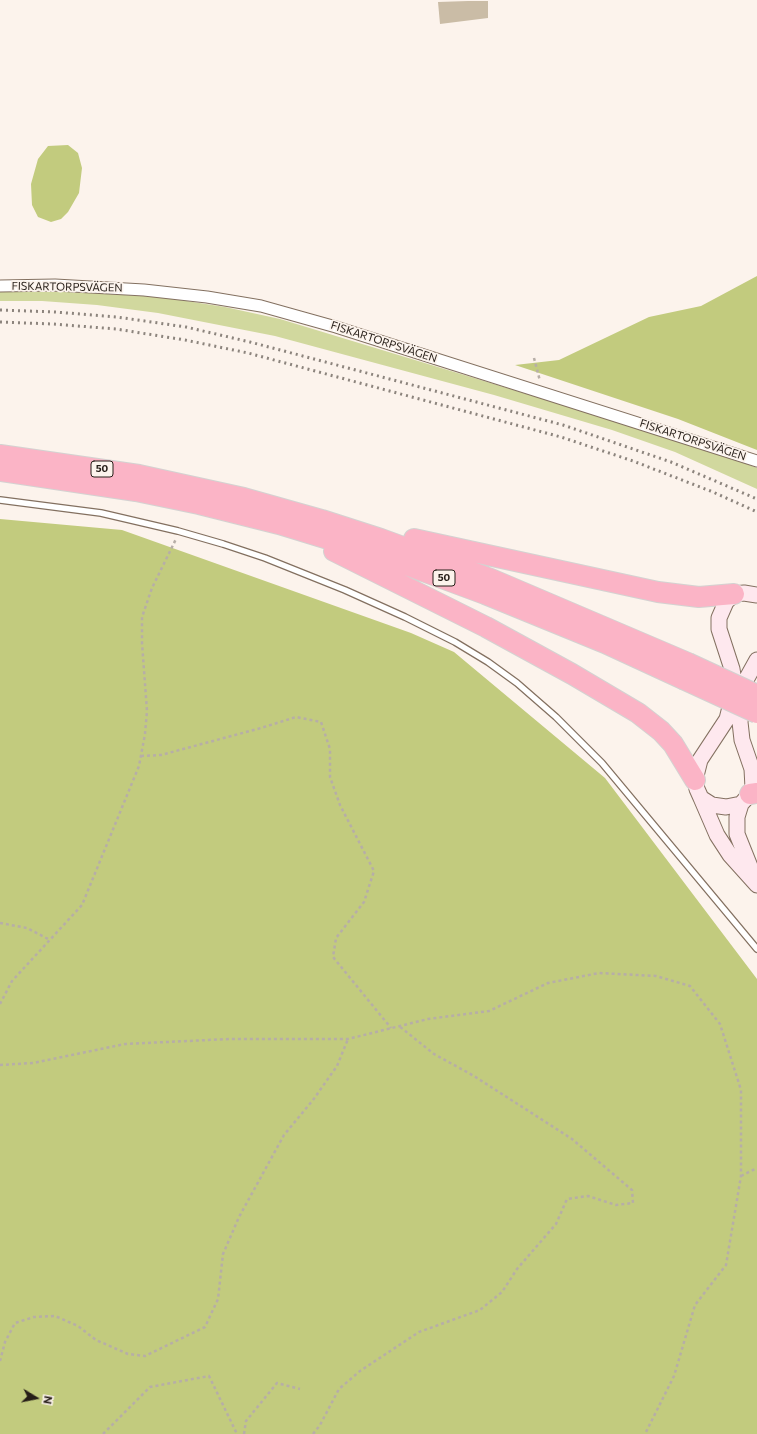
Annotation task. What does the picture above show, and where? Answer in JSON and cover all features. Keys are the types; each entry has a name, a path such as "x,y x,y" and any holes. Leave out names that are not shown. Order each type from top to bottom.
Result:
{"highway":[{"name":"50","path":"0,455 61,462 146,476 244,498 322,520 422,553 491,579 685,671 757,712"},
{"name":"50","path":"0,471 136,491 206,505 279,524 377,554 485,594 605,643 757,695"},
{"path":"322,520 658,592 699,597 734,594"},
{"path":"279,524 486,627 572,674 631,709 661,731 673,744 698,789"}],"main road":[{"path":"757,595 744,593 734,594 726,602 719,618 719,629 732,668 734,682 732,699 727,718 700,760 698,789 717,835 730,855 757,884"},
{"path":"757,660 747,678 744,689 740,722 740,731 753,779 750,797 737,817 737,834 757,884"},
{"path":"698,789 719,807 726,807 750,797"}],"street":[{"name":"FISKARTORPSVÄGEN","path":"0,286 55,285 144,290 207,297 261,306 336,327 757,461"}],"lane":[{"path":"0,500 101,513 178,531 265,558 345,590 448,638 488,662 517,684 556,717 602,763 757,949"}],"path":[{"path":"534,358 543,393"},
{"path":"0,1004 12,981 82,906 136,773 145,734 147,711 142,644 142,618 152,588 175,544 178,531"},
{"path":"141,756 161,755 296,717 321,722 330,749 330,777 340,805 374,871 364,902 336,938 333,957 391,1028"},
{"path":"0,923 27,928 50,940"},
{"path":"0,1065 33,1063 125,1044 229,1038 348,1039 428,1019 489,1011 548,983 599,972 656,976 690,986 720,1024 741,1090 742,1176 726,1265 696,1305 674,1376 645,1434"},
{"path":"313,1434 320,1425 339,1389 360,1371 419,1332 480,1310 502,1292 517,1269 556,1224 567,1199 588,1196 616,1205 633,1204 632,1190 572,1139 474,1076 434,1054 399,1026"},
{"path":"0,1361 4,1342 15,1324 34,1317 55,1316 78,1326 96,1340 128,1354 145,1356 205,1327 218,1299 223,1254 239,1217 284,1135 313,1100 337,1066 348,1039"},
{"path":"742,1176 757,1168"},
{"path":"103,1434 150,1387 209,1376 237,1434"},
{"path":"244,1434 246,1421 276,1383 300,1389"}],"green space":[{"path":"68,145 78,153 82,168 79,193 68,212 61,219 51,222 38,217 32,205 31,184 38,159 48,146"},
{"path":"757,276 757,450 678,419 515,365 559,360 649,317 701,306"},
{"path":"0,292 71,292 161,297 225,307 280,319 711,450 757,468 757,489 675,452 612,430 494,395 275,336 158,313 97,305 42,301 0,301"},
{"path":"0,519 122,530 411,633 454,652 605,778 757,979 757,1434 0,1434"}],"building":[{"path":"488,1 488,18 440,24 438,2"}],"railway":[{"path":"0,310 55,312 117,317 186,327 250,342 563,425 671,462 757,499"},
{"path":"0,322 116,329 185,340 248,353 561,437 633,461 713,492 757,512"}]}
